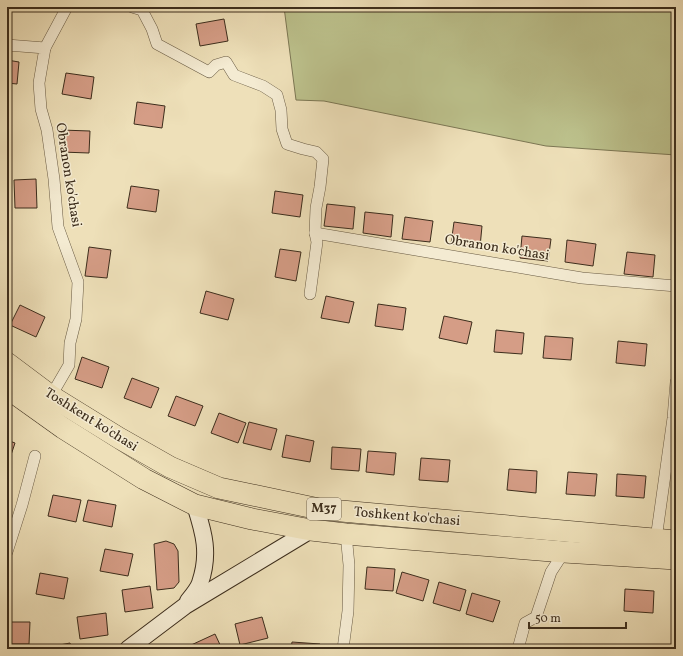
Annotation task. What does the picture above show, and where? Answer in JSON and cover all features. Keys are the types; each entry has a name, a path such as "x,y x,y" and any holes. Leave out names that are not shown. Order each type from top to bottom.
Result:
{"highway":[{"name":"Toshkent ko'chasi","path":"7,363 51,396 119,438 170,467 219,488 319,509 666,540"},
{"name":"Toshkent ko'chasi","path":"7,388 62,428 144,479 195,505 252,519 311,530 346,534 564,552 676,559"}],"street":[{"name":"Obranon ko'chasi","path":"51,396 69,366 70,343 76,319 78,282 58,227 54,179 47,130 41,109 39,83 45,48 67,7"},
{"path":"132,7 142,10 152,29 157,44 209,72 216,65 226,62 234,75 264,86 277,95 281,110 282,129 287,144 316,152 323,159 315,233 317,242 310,294"},
{"path":"7,45 45,48"},
{"name":"Obranon ko'chasi","path":"315,233 582,278 676,286"},
{"path":"666,540 676,388"},
{"path":"7,552 22,505 35,456"},
{"path":"185,606 200,584 206,554 204,533 195,505"},
{"path":"128,649 185,606 311,530"},
{"path":"343,649 348,610 349,565 346,534"},
{"path":"518,649 525,623 536,616 551,572 564,552"}],"green space":[{"path":"284,7 676,7 676,155 546,146 324,101 296,100"}],"building":[{"path":"224,19 228,41 200,46 196,24"},
{"path":"7,60 19,62 17,84 7,83"},
{"path":"66,73 94,77 91,99 62,94"},
{"path":"137,102 165,106 162,128 134,124"},
{"path":"61,130 90,131 89,153 61,152"},
{"path":"7,131 10,132 8,154 7,154"},
{"path":"36,179 37,208 15,208 14,180"},
{"path":"131,186 159,190 156,212 127,208"},
{"path":"275,191 303,195 300,217 272,213"},
{"path":"327,204 355,207 353,229 324,226"},
{"path":"365,212 393,215 391,237 363,233"},
{"path":"405,217 433,221 430,242 402,239"},
{"path":"454,222 482,226 480,247 451,244"},
{"path":"522,236 551,239 548,261 520,258"},
{"path":"567,240 596,244 593,266 565,262"},
{"path":"89,247 111,250 107,278 85,276"},
{"path":"280,249 301,252 296,281 275,277"},
{"path":"627,252 655,255 653,277 624,274"},
{"path":"206,291 234,299 228,320 200,313"},
{"path":"326,296 354,302 349,323 321,318"},
{"path":"378,304 406,308 403,330 375,326"},
{"path":"20,305 45,317 36,337 10,325"},
{"path":"444,316 472,322 467,344 439,338"},
{"path":"496,330 524,333 522,354 494,352"},
{"path":"545,336 573,338 571,360 543,358"},
{"path":"618,341 647,344 645,366 616,363"},
{"path":"82,357 109,367 102,388 75,379"},
{"path":"132,378 159,388 151,408 124,398"},
{"path":"176,396 203,406 195,426 168,416"},
{"path":"219,413 246,423 238,443 211,433"},
{"path":"249,422 277,429 271,450 243,443"},
{"path":"286,435 314,441 310,462 282,457"},
{"path":"7,440 15,443 8,464 7,463"},
{"path":"332,447 361,449 359,471 331,469"},
{"path":"368,451 396,453 394,475 366,472"},
{"path":"421,458 450,460 448,482 419,480"},
{"path":"509,469 537,471 536,493 507,490"},
{"path":"568,472 597,474 595,496 566,494"},
{"path":"617,474 646,476 644,498 616,496"},
{"path":"53,495 81,500 76,522 48,516"},
{"path":"88,500 116,505 112,527 83,521"},
{"path":"166,541 174,544 178,551 179,582 174,588 157,590 154,544"},
{"path":"105,549 133,554 128,576 100,571"},
{"path":"367,567 395,569 393,591 365,589"},
{"path":"402,572 429,580 423,601 396,593"},
{"path":"40,573 68,578 64,599 36,594"},
{"path":"439,582 466,590 460,611 433,603"},
{"path":"150,586 153,608 125,612 122,590"},
{"path":"625,589 654,591 653,613 624,611"},
{"path":"472,593 500,601 493,622 466,614"},
{"path":"106,613 108,635 80,639 77,617"},
{"path":"262,617 268,638 240,645 235,624"},
{"path":"7,622 30,622 29,644 7,644"},
{"path":"215,634 222,649 190,649 189,646"},
{"path":"292,642 320,644 320,649 291,649"},
{"path":"70,643 72,649 39,649"}]}
